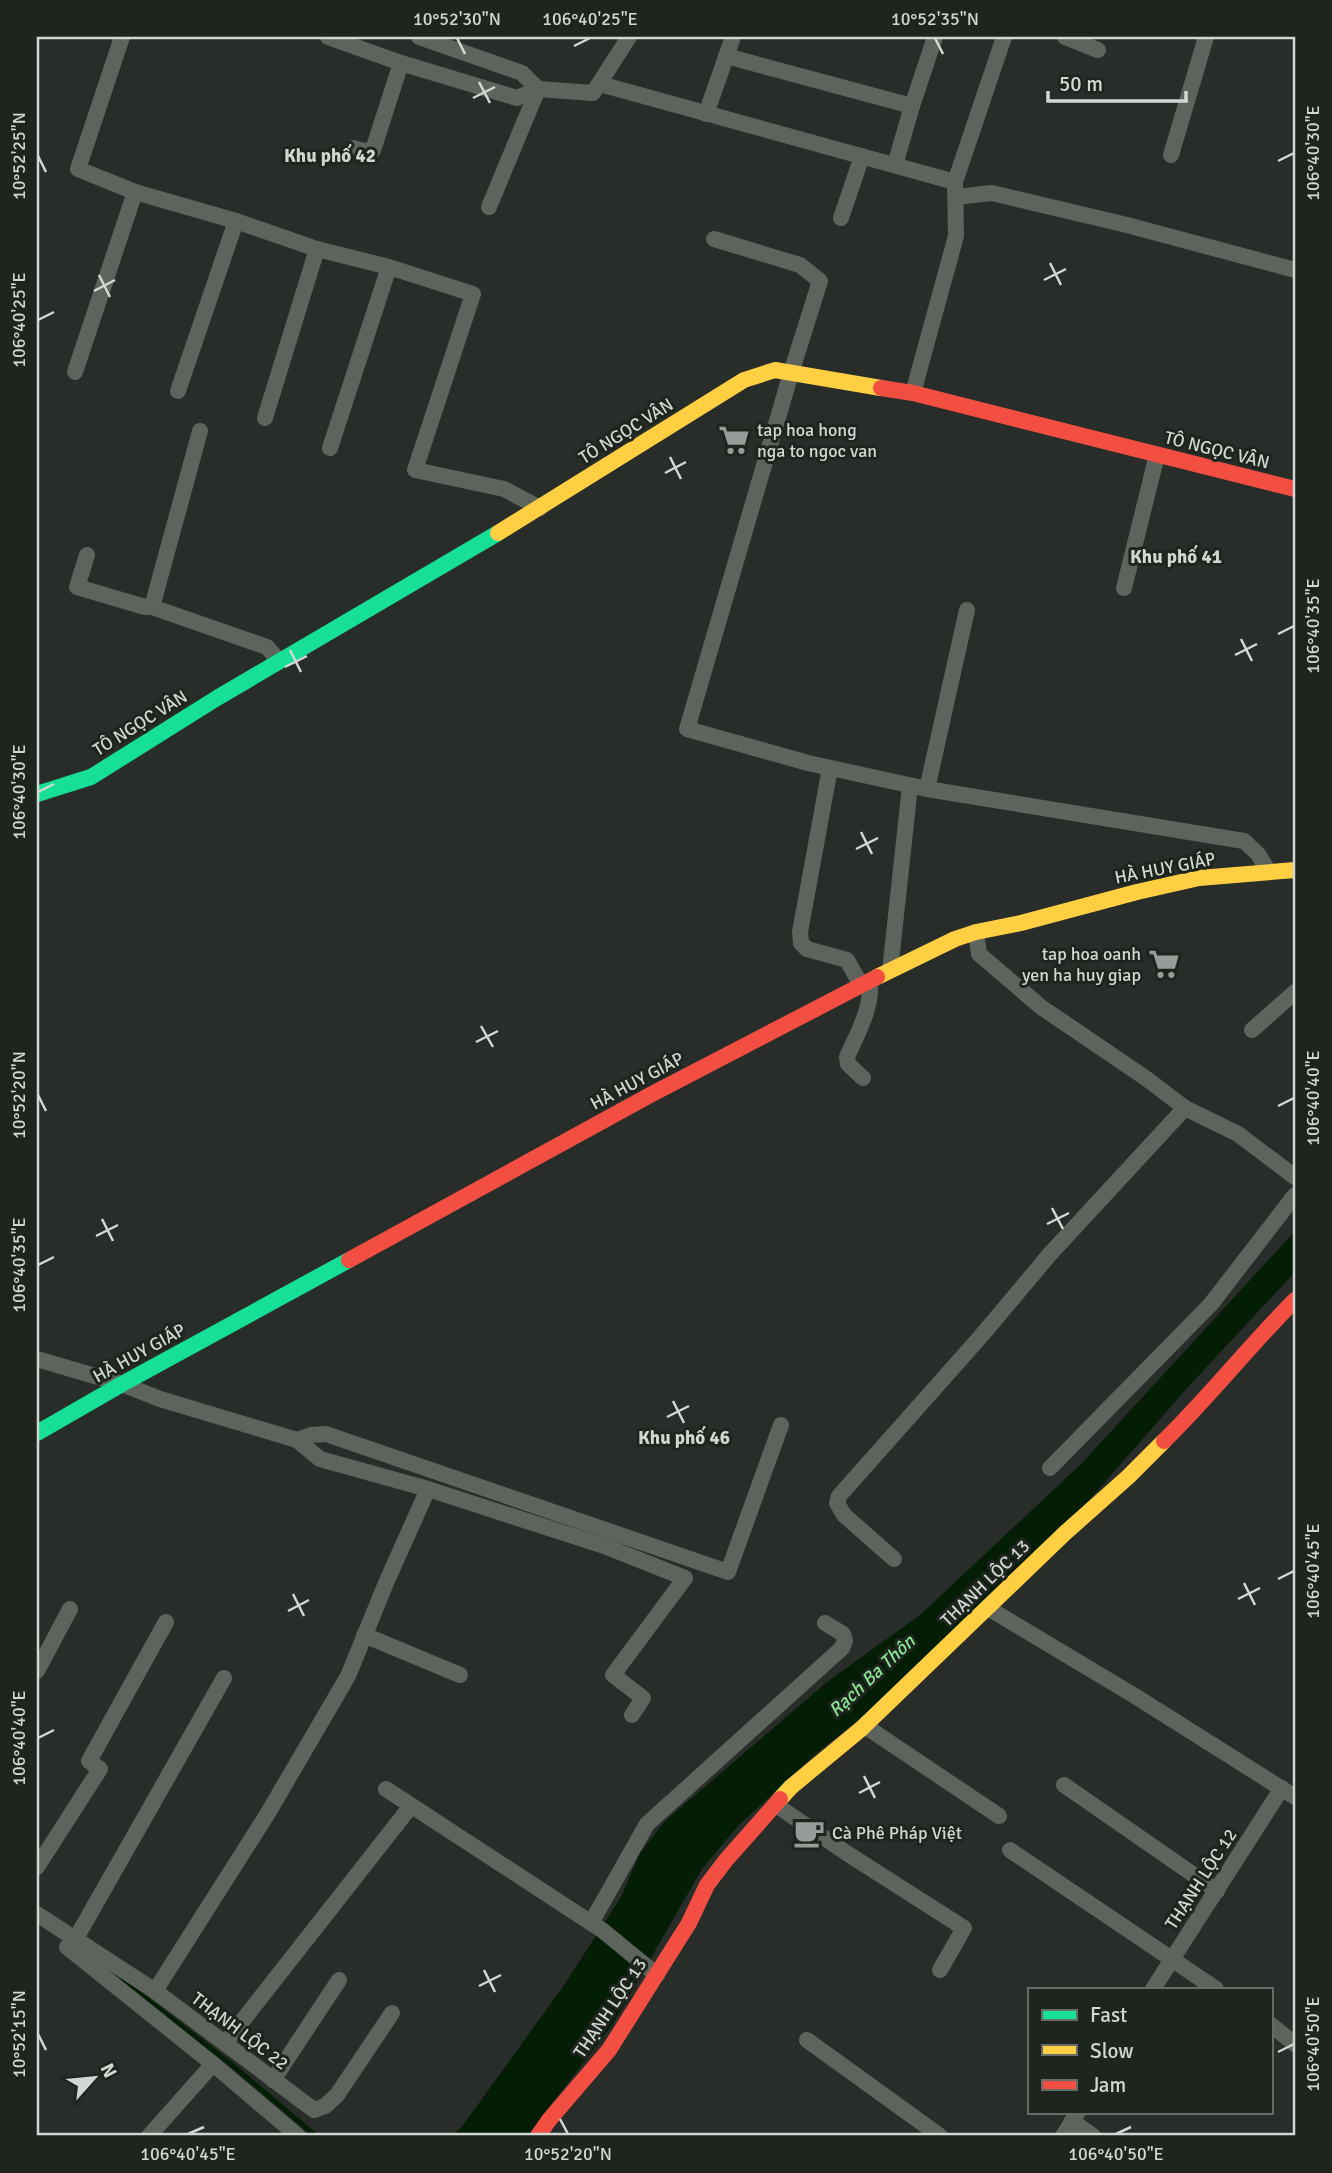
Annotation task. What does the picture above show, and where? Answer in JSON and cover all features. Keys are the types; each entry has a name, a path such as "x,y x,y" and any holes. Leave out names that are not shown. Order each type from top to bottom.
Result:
{"street":[{"path":"122,37 78,169 135,192 236,221 317,250 389,267 473,294 415,470 504,489 540,508"},
{"path":"328,37 401,63 517,98 538,89 593,93 629,37"},
{"path":"419,37 522,73 538,89"},
{"path":"706,114 733,37"},
{"path":"895,165 934,37"},
{"path":"913,393 956,236 955,189 1004,37"},
{"path":"1065,37 1098,50"},
{"path":"1171,155 1206,37"},
{"path":"726,56 912,107"},
{"path":"353,148 373,150 401,63"},
{"path":"600,84 895,165 955,189 992,193 1127,225 1295,270"},
{"path":"489,207 538,89"},
{"path":"841,218 862,156"},
{"path":"75,372 135,192"},
{"path":"178,391 236,221"},
{"path":"714,239 800,265 820,281 687,729 830,768 910,786 1244,841 1258,854 1269,873"},
{"path":"265,418 317,250"},
{"path":"330,448 389,267"},
{"name":"TÔ NGỌC VÂN","path":"37,794 91,777 217,698 540,508 744,380 775,370 913,393 1295,489"},
{"path":"152,607 200,431"},
{"path":"1124,589 1157,455"},
{"path":"87,555 77,587 152,607 267,646 279,661"},
{"path":"927,789 967,610"},
{"path":"830,768 800,932 801,943 807,949 847,960 865,983 871,996 847,1057 848,1064 863,1078"},
{"path":"890,971 910,786"},
{"name":"HÀ HUY GIÁP","path":"37,1437 122,1384 617,1112 955,939 1137,891 1199,878 1295,870"},
{"path":"976,932 979,954 1041,1007 1185,1108 1238,1134 1295,1177"},
{"path":"1252,1030 1295,992"},
{"path":"894,1559 844,1515 837,1503 839,1496 1050,1254 1185,1108"},
{"path":"1050,1468 1211,1304 1295,1195"},
{"name":"THẠNH LỘC 13","path":"538,2136 609,2050 654,1972 689,1923 707,1885 791,1787 865,1726 1065,1533 1128,1478 1183,1423 1263,1332 1295,1300"},
{"path":"37,1359 297,1440 320,1458 428,1489 607,1547 685,1578 613,1675 643,1698 632,1714"},
{"path":"297,1440 326,1434 728,1572 781,1425"},
{"path":"155,1991 268,1813 348,1676 428,1489"},
{"path":"988,1608 1289,1793"},
{"path":"37,1671 70,1609"},
{"path":"37,1867 100,1769 89,1761 166,1622"},
{"path":"596,1926 648,1824 842,1648 845,1641 843,1634 825,1623"},
{"path":"364,1635 460,1675"},
{"path":"75,1940 224,1678"},
{"path":"865,1726 999,1816"},
{"path":"1064,1785 1217,1891"},
{"path":"386,1789 596,1926 654,1972"},
{"name":"THẠNH LỘC 12","path":"1154,1988 1217,1891 1289,1793"},
{"path":"776,1805 964,1928 940,1970"},
{"path":"225,2043 411,1806"},
{"path":"1010,1850 1214,1988"},
{"name":"THẠNH LỘC 22","path":"37,1914 155,1991 314,2110 325,2106 337,2095 392,2013"},
{"path":"37,1926 80,1956 298,2136"},
{"path":"273,2080 339,1980"},
{"path":"1272,2026 1295,2043"},
{"path":"807,2040 940,2136"},
{"path":"149,2136 213,2064"},
{"path":"1063,2136 1075,2116 1093,2136"}],"water":[{"name":"Rạch Ba Thôn","path":"1295,1231 1295,1272 1190,1385 1090,1499 935,1658 813,1756 737,1827 702,1869 613,2024 527,2136 452,2136 461,2128 564,1985 621,1897 640,1853 665,1821 827,1682 920,1615 1082,1463"}],"waterway":[{"path":"111,1972 232,2065 316,2136"}],"traffic: fast":[{"path":"37,794 91,777 217,698 498,533"},
{"path":"37,1433 349,1260"}],"traffic: slow":[{"path":"498,533 744,380 775,370 881,388"},
{"path":"877,977 955,939 976,932 1199,878 1295,870"},
{"path":"780,1799 861,1729 1164,1441"}],"traffic: jam":[{"path":"881,388 913,393 1295,489"},
{"path":"349,1260 652,1094 877,977"},
{"path":"1164,1441 1295,1300"},
{"path":"538,2136 609,2050 689,1923 707,1885 780,1799"}],"place":[{"name":"tap hoa hong nga to ngoc van","path":"734,440"},
{"name":"tap hoa oanh yen ha huy giap","path":"1164,964"},
{"name":"Cà Phê Pháp Việt","path":"809,1833"}],"district":[{"name":"Khu phố 42","path":"330,156"},
{"name":"Khu phố 41","path":"1176,557"},
{"name":"Khu phố 46","path":"684,1438"}]}
